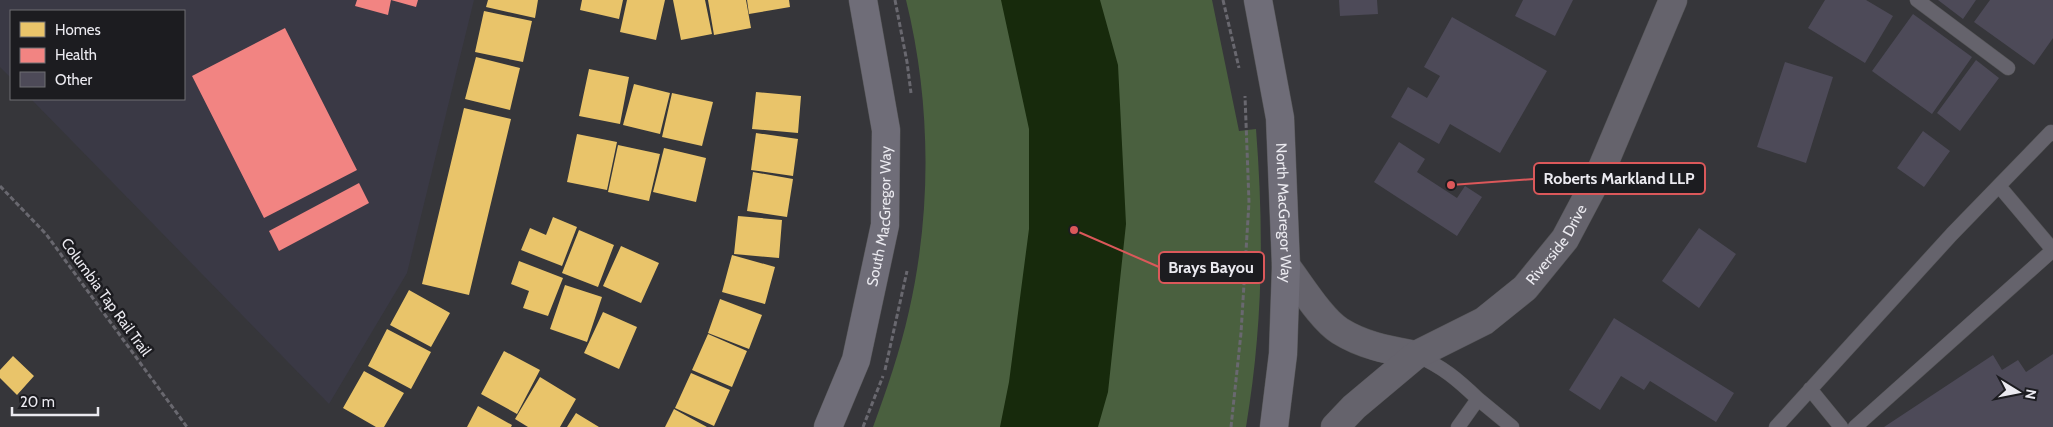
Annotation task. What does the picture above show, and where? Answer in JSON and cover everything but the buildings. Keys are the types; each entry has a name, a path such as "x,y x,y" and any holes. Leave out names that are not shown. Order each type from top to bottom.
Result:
{"main road":[{"name":"South MacGregor Way","path":"828,427 856,360 885,225 886,130 863,0"},
{"name":"North MacGregor Way","path":"1258,0 1280,118 1286,266 1283,354 1274,427"}],"street":[{"name":"Riverside Drive","path":"1335,427 1354,407 1416,355 1484,321 1525,288 1565,239 1600,173 1673,0"},
{"path":"1286,266 1318,308 1339,330 1373,347 1416,355"}],"lane":[{"path":"1917,0 2008,68"},
{"path":"1776,427 1952,234 2051,132 2053,134"},
{"path":"1855,427 2053,250 1999,186"},
{"path":"1416,355 1446,370 1457,378 1478,399 1512,427"},
{"path":"1810,389 1841,427"},
{"path":"1458,427 1478,399"}],"path":[{"path":"1223,0 1240,73"},
{"path":"1231,427 1241,333 1250,202 1244,90"},
{"name":"Columbia Tap Rail Trail","path":"0,186 46,234 187,427"}],"shaded area":[{"path":"0,0 474,0 407,273 329,404 32,100 185,100 185,10 10,10 10,77 0,67"},
{"path":"906,0 1212,0 1239,131 1256,129 1261,242 1259,315 1252,389 1246,427 873,427 893,370 909,311 922,234 926,156 924,116 914,38"},
{"path":"1001,0 1100,0 1118,65 1126,224 1108,392 1098,427 1000,427 1009,382 1029,229 1029,129"}],"place":[{"name":"Roberts Markland LLP","path":"1451,185"},
{"name":"Brays Bayou","path":"1074,230"}]}
